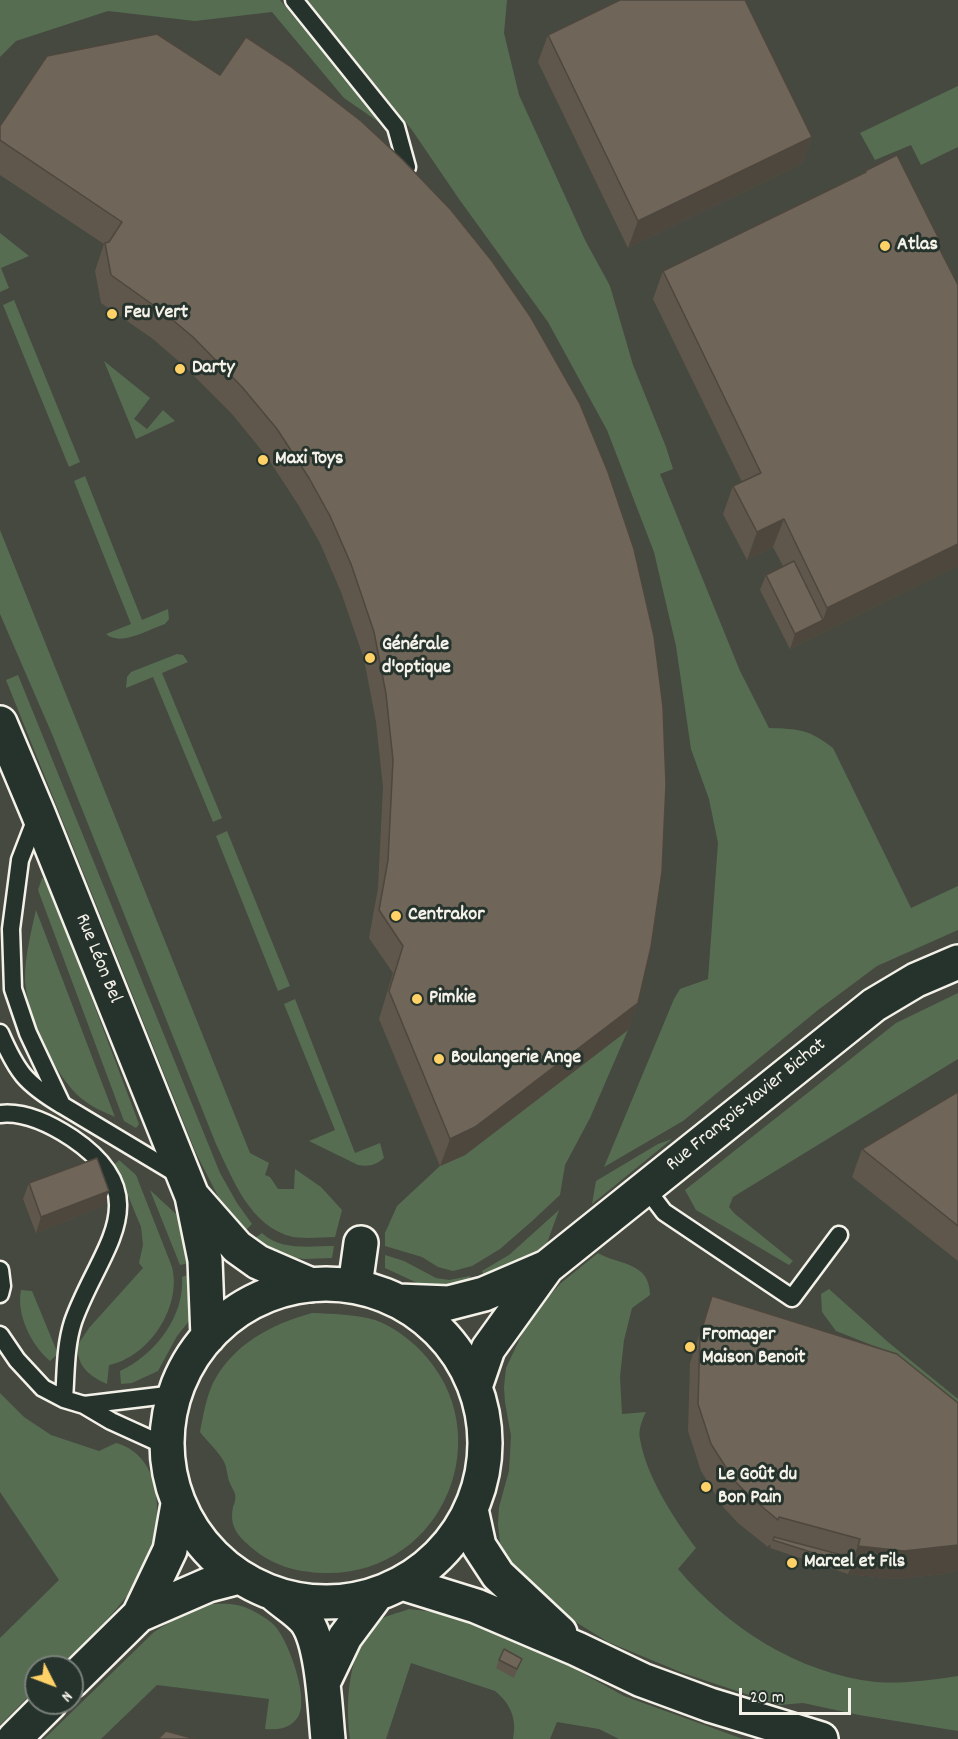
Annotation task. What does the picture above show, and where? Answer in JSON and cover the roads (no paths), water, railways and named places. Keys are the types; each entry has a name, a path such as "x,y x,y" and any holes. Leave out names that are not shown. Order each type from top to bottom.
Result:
{"street":[{"name":"Rue Léon Bel","path":"0,723 188,1187 205,1260 208,1337"},
{"name":"Rue François-Xavier Bichat","path":"475,1387 488,1349 547,1267 874,1005 915,980 958,962"},
{"name":"Rue Léon Bel","path":"188,1187 237,1247 258,1262 311,1285"},
{"path":"355,1286 361,1244"},
{"name":"Rue François-Xavier Bichat","path":"398,1301 449,1303 484,1294 547,1267"},
{"path":"323,1683 345,1637 389,1589 442,1552 471,1509 480,1485 485,1436 482,1411 475,1387 457,1352 431,1323 398,1301 377,1292 355,1286 333,1284 311,1285 272,1293 237,1311 208,1337 194,1354 175,1394 166,1446 170,1476 178,1504 203,1546 239,1577 274,1594 305,1621 313,1637 323,1683 328,1739"},
{"path":"84,1669 139,1614 170,1550 178,1504"},
{"path":"471,1509 479,1545 498,1575 578,1649"},
{"path":"139,1614 208,1585 239,1577"},
{"path":"274,1594 325,1603 389,1589 476,1606 578,1649 642,1680 700,1702 821,1739"},
{"path":"14,1739 38,1715"}],"lane":[{"path":"294,0 396,127 407,167"},
{"path":"38,813 20,860 11,929 13,989 32,1042 62,1105"},
{"path":"0,1033 23,1077 42,1094 129,1147 188,1187"},
{"path":"0,1114 37,1119 88,1149 111,1177 119,1197 119,1213 111,1239 74,1319 67,1342 64,1399"},
{"path":"645,1187 664,1212 792,1298 839,1235"},
{"path":"0,1270 2,1286 0,1294"},
{"path":"0,1335 29,1375 43,1388 64,1399 84,1405 111,1421 166,1446"},
{"path":"84,1405 175,1394"}],"place":[{"name":"Atlas","path":"885,246"},
{"name":"Feu Vert","path":"112,314"},
{"name":"Darty","path":"180,369"},
{"name":"Maxi Toys","path":"263,460"},
{"name":"Générale d'optique","path":"370,658"},
{"name":"Centrakor","path":"396,916"},
{"name":"Pimkie","path":"417,999"},
{"name":"Boulangerie Ange","path":"439,1059"},
{"name":"Fromager Maison Benoit","path":"690,1347"},
{"name":"Le Goût du Bon Pain","path":"706,1487"},
{"name":"Marcel et Fils","path":"792,1563"}]}
